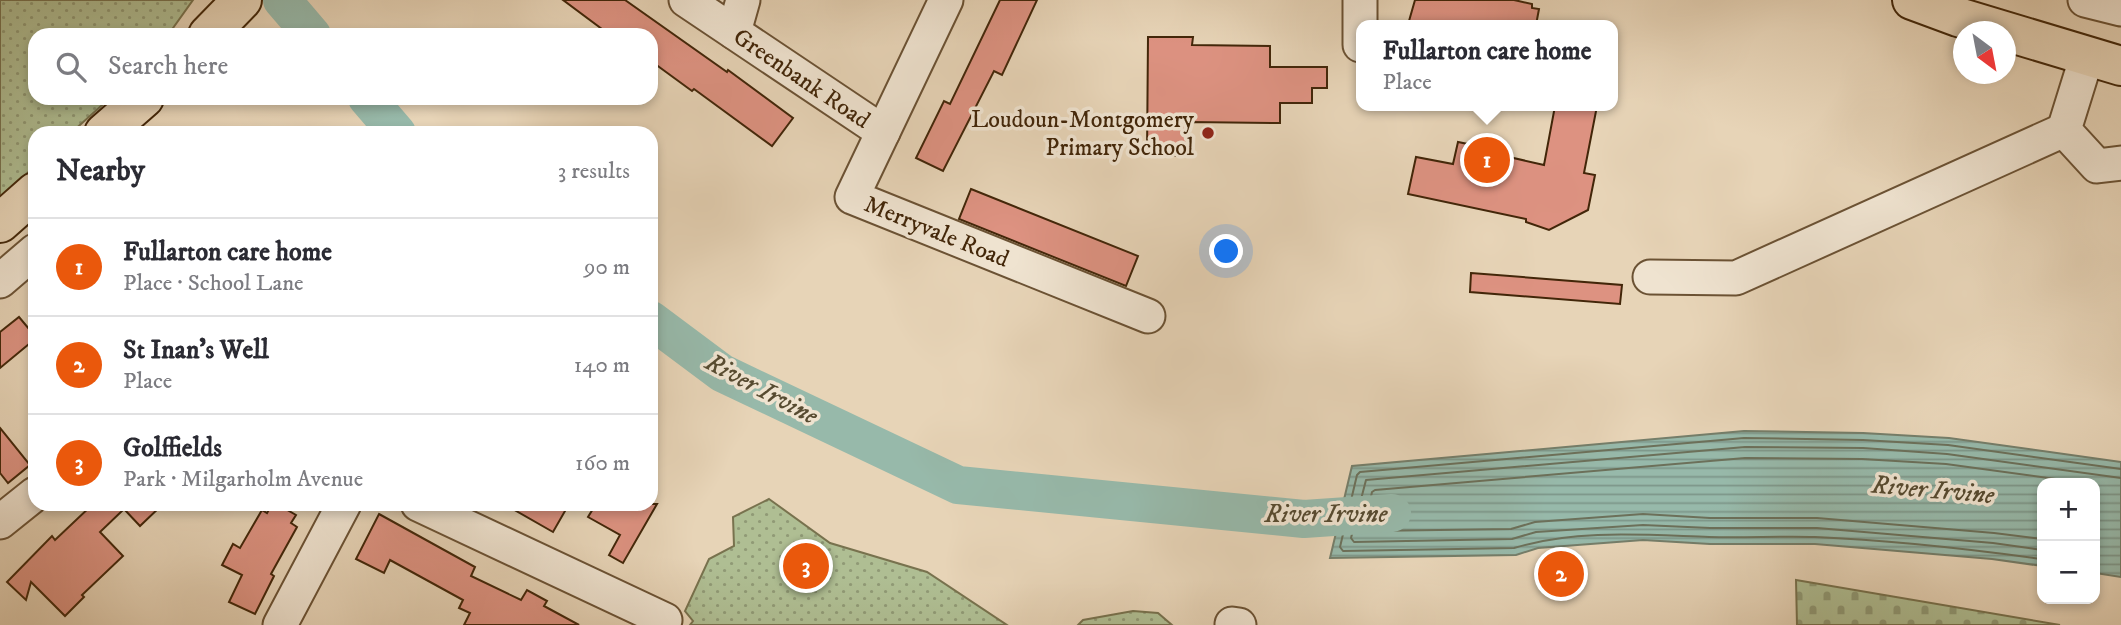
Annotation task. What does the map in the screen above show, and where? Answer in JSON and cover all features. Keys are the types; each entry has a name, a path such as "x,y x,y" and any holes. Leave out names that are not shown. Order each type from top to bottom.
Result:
{"main road":[{"path":"215,28 242,0"},
{"path":"1912,0 1958,17 2104,61"},
{"path":"112,126 136,105"},
{"path":"0,223 28,198"}],"street":[{"name":"Greenbank Road","path":"685,0 883,132"},
{"path":"733,32 743,0"},
{"name":"Merryvale Road","path":"946,0 852,197 1148,316"},
{"path":"1360,0 1360,20"},
{"path":"2085,0 2121,9"},
{"path":"1650,277 1736,278 2064,130 2104,61"},
{"path":"2064,130 2096,166 2121,163"},
{"path":"0,281 28,257"},
{"path":"0,522 28,500"},
{"path":"280,625 340,511"},
{"path":"433,511 664,622"}],"green space":[{"path":"0,0 193,0 173,28 28,28 28,105 102,105 79,126 28,126 28,172 0,198"},
{"path":"769,499 830,543 927,572 1007,625 690,625 693,621 685,611 709,559 734,546 733,517"},
{"path":"1796,580 2060,625 1797,625"},
{"path":"1133,611 1158,613 1172,625 1078,625 1083,620"}],"water":[{"path":"1744,431 1949,438 2121,462 2121,577 2100,574 2100,478 2037,478 2037,565 1815,544 1710,544 1643,540 1538,548 1516,555 1330,558 1352,466"}],"building":[{"path":"563,0 625,0 793,118 772,146 658,66 658,28 601,28"},
{"path":"1000,0 1037,0 1002,75 994,71 943,171 916,158 944,101 950,104"},
{"path":"1415,0 1514,0 1532,4 1532,8 1539,9 1537,20 1409,20"},
{"path":"1148,37 1193,37 1192,45 1270,46 1270,67 1327,67 1327,88 1312,88 1312,103 1280,103 1280,123 1190,122 1190,156 1147,156"},
{"path":"1554,111 1596,111 1584,173 1595,175 1588,210 1549,230 1526,222 1526,219 1408,194 1416,157 1453,164 1458,142 1497,150 1496,154 1544,165"},
{"path":"971,189 1138,256 1126,286 959,219"},
{"path":"1471,273 1622,285 1620,304 1470,292"},
{"path":"19,317 28,328 28,345 0,368 0,332"},
{"path":"0,428 28,463 28,467 8,483 0,473"},
{"path":"86,511 122,511 100,532 123,556 82,595 84,597 65,616 31,582 26,600 7,582 52,536 55,540"},
{"path":"126,511 156,511 140,526"},
{"path":"261,511 289,511 296,515 291,523 297,527 271,574 274,576 255,614 229,602 242,575 222,565 233,544 240,548"},
{"path":"516,511 565,511 553,532"},
{"path":"592,511 653,511 623,563 609,555 620,535 588,517"},
{"path":"379,514 475,567 471,576 521,600 527,590 547,601 544,606 579,625 464,625 470,613 459,608 463,600 390,560 384,573 356,559"}],"waterway":[{"name":"River Irvine","path":"282,0 306,28"},
{"name":"River Irvine","path":"373,105 391,126"},
{"name":"River Irvine","path":"658,325 722,373 958,485 1304,519 1392,513"}],"place":[{"name":"Loudoun-Montgomery Primary School","path":"1208,133"},
{"name":"Fullarton care home","path":"1487,160"},
{"name":"Golffields","path":"806,566"},
{"name":"St Inan's Well","path":"1561,574"}]}
